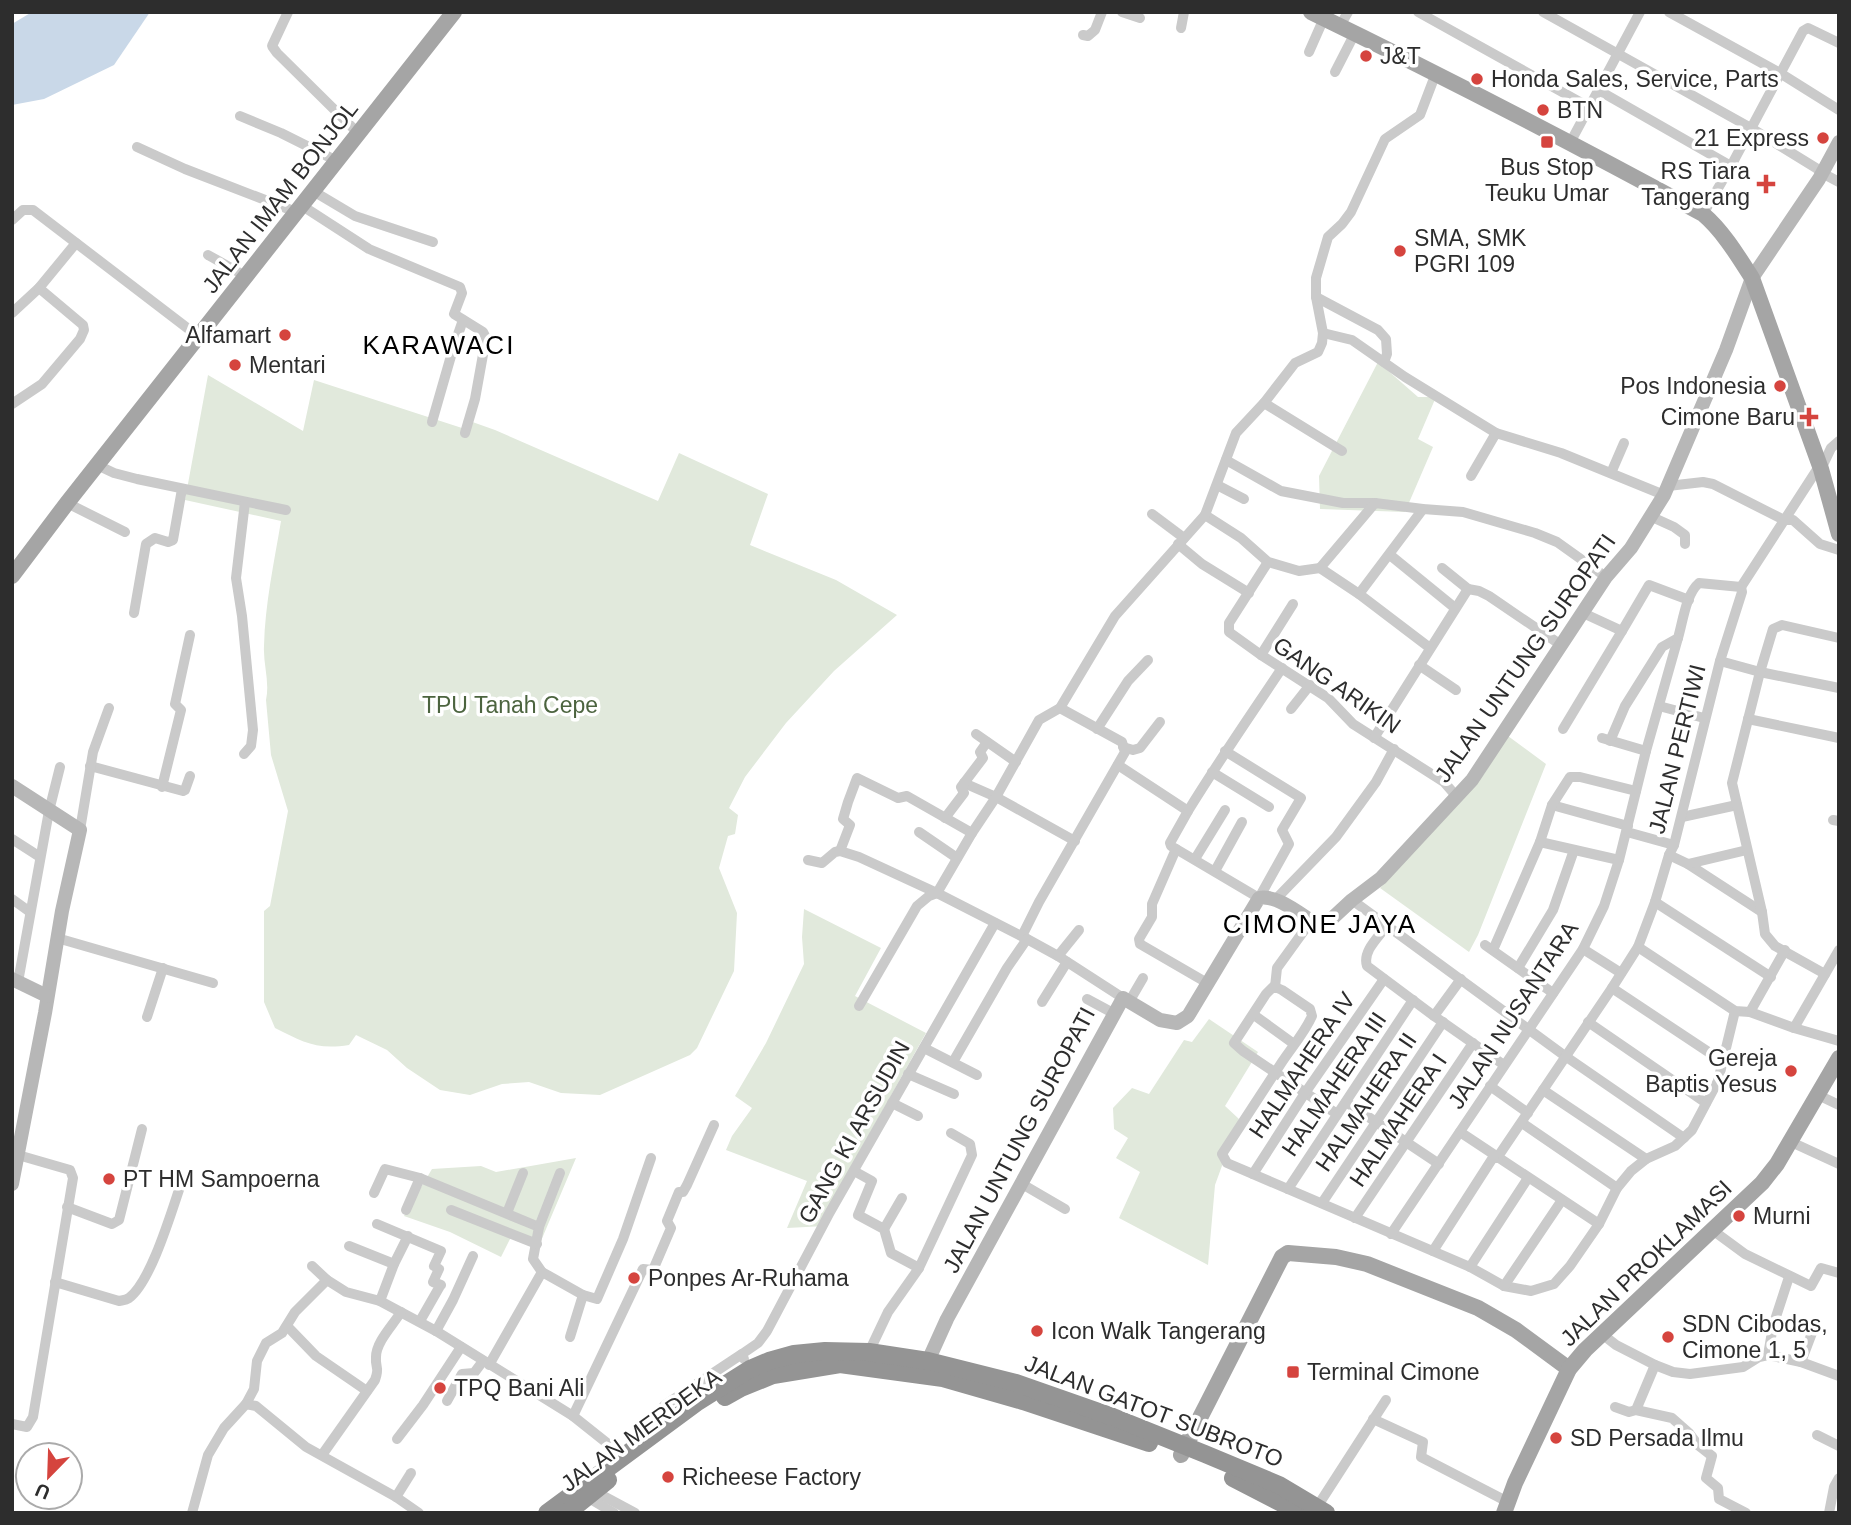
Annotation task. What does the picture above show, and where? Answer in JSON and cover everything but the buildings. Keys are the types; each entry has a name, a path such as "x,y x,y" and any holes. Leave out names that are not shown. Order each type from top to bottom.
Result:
{"highway":[{"name":"JALAN GATOT SUBROTO","path":"547,1513 624,1461 643,1441 696,1403 746,1362 769,1361 825,1350 869,1352 928,1362 1016,1383 1113,1417 1183,1450"},
{"name":"JALAN MERDEKA","path":"567,1513 591,1494 624,1461 741,1388 773,1375 840,1364 943,1377 1183,1450 1251,1487 1314,1511"}],"main road":[{"name":"JALAN IMAM BONJOL","path":"12,576 454,12"},
{"path":"1317,15 1348,24 1710,220 1752,278 1820,467 1839,534"},
{"name":"JALAN PROKLAMASI","path":"1506,1507 1569,1368 1762,1183 1777,1164 1839,1058"},
{"path":"1183,1450 1282,1257 1288,1253 1367,1264 1466,1303 1516,1330 1569,1368"}],"street":[{"path":"288,12 272,46 358,133"},
{"path":"1083,35 1092,33 1102,12"},
{"path":"1122,12 1140,18"},
{"path":"1181,28 1184,12"},
{"path":"1418,12 1589,107"},
{"path":"1544,12 1751,128 1839,181"},
{"path":"1570,143 1639,12"},
{"path":"1669,12 1780,73 1839,110"},
{"path":"1309,52 1317,15"},
{"path":"1335,72 1348,24"},
{"path":"1703,214 1805,28 1839,43"},
{"path":"859,1006 917,906 937,893 1039,720 1059,708 1115,616 1205,515 1236,433 1295,363 1318,352 1323,333 1316,297 1317,278 1328,237 1351,212 1385,139 1420,115 1436,73"},
{"path":"1598,90 1731,166"},
{"path":"240,116 337,161"},
{"name":"JALAN UNTUNG SUROPATI","path":"1311,921 1320,926 1325,925 1381,878 1472,780 1606,576 1632,548 1666,490 1726,350 1752,278 1822,173 1839,142"},
{"path":"137,147 185,169 299,209 369,249 460,287 463,293 454,314 483,332 486,338 465,433"},
{"path":"313,191 355,216 433,242"},
{"path":"12,220 23,210 33,210 200,337"},
{"path":"12,313 38,288 76,243"},
{"path":"208,255 247,277"},
{"path":"12,404 42,384 80,339 84,330 83,325 38,288"},
{"path":"1316,297 1378,330 1386,340 1387,354 1384,362"},
{"path":"432,422 463,320"},
{"path":"1323,333 1352,340 1405,377 1496,433 1666,490 1703,482 1713,484 1784,520 1793,520 1820,544 1839,550"},
{"path":"1264,403 1342,451"},
{"path":"1471,476 1496,433"},
{"name":"JALAN PERTIWI","path":"1433,1251 1638,947 1682,817 1704,718 1742,592 1741,587 1831,448 1839,441"},
{"path":"1611,473 1624,443"},
{"path":"1226,460 1281,491 1343,503 1376,503 1463,512 1535,533 1557,542 1606,576"},
{"path":"97,465 114,473 286,510"},
{"path":"1217,485 1244,499"},
{"path":"134,613 146,544 155,538 168,542 173,540 182,489"},
{"path":"244,754 251,746 253,730 236,578 245,502"},
{"path":"67,503 125,532"},
{"path":"1205,515 1241,538 1268,562 1299,571 1320,568 1376,503"},
{"path":"1359,594 1423,509"},
{"path":"1152,514 1202,564 1249,593"},
{"path":"1652,517 1685,535 1685,544"},
{"path":"1390,555 1455,608"},
{"name":"GANG ARIKIN","path":"1268,562 1229,623 1229,632 1328,698 1353,724 1444,782 1457,797"},
{"path":"1320,568 1430,648"},
{"path":"1442,568 1468,589 1489,596 1561,645"},
{"path":"1563,729 1649,585 1689,600 1699,583 1741,587"},
{"path":"1374,738 1468,589"},
{"name":"JALAN PERTIWI","path":"1646,751 1606,740 1662,648 1678,638 1689,600"},
{"path":"1261,654 1293,604"},
{"path":"1583,613 1622,631"},
{"path":"1825,974 1767,939 1732,783 1760,672 1776,626 1782,625 1839,638"},
{"path":"162,786 181,710 175,704 190,635"},
{"name":"JALAN NUSANTARA","path":"1391,1234 1583,949 1604,906 1619,860 1678,638"},
{"path":"1097,729 1128,681 1148,660"},
{"path":"1720,661 1839,688"},
{"path":"1419,665 1456,690"},
{"path":"1282,668 1225,751 1170,843 1259,898 1267,896 1276,899 1311,921 1277,968 1275,987 1266,994 1234,1043 1337,1114"},
{"path":"1291,709 1310,685"},
{"path":"1659,706 1704,718"},
{"path":"12,1184 41,993 57,938 80,830 90,766 98,734 109,708"},
{"path":"953,1062 1125,752 1122,742 1059,708"},
{"path":"1748,719 1839,738"},
{"path":"1123,747 1133,750 1140,748 1160,722"},
{"path":"976,734 1016,762"},
{"path":"945,818 964,793 961,788 983,758 980,751 987,742"},
{"path":"1276,899 1336,837 1376,782 1394,749"},
{"path":"1225,751 1301,797 1282,830 1289,844 1259,898"},
{"path":"1118,765 1188,811"},
{"path":"90,766 184,791 190,776"},
{"path":"41,993 15,981 60,767"},
{"path":"1212,772 1269,807"},
{"path":"1553,993 1489,947 1540,842 1552,805 1570,777 1580,776 1636,791"},
{"path":"840,851 850,825 843,819 858,778 899,799 907,796 972,833"},
{"path":"964,783 996,797 1075,841"},
{"path":"12,786 80,830"},
{"path":"1552,805 1627,829 1671,850 1762,912"},
{"path":"1682,817 1737,805"},
{"path":"1195,859 1224,810"},
{"path":"1215,872 1242,822"},
{"path":"919,832 957,858"},
{"path":"12,839 40,858"},
{"path":"1540,842 1619,860"},
{"path":"1176,849 1152,904 1153,917 1139,939 1140,944 1209,984"},
{"path":"1518,968 1553,911 1574,850"},
{"path":"1688,864 1747,850"},
{"path":"808,860 822,863 840,851 859,857 1024,938 1126,1000 1143,978"},
{"name":"JALAN UNTUNG SUROPATI","path":"928,1362 947,1319 1113,1013 1126,1000 1160,1020 1177,1023 1188,1016 1259,898"},
{"path":"12,899 30,912"},
{"path":"1352,900 1564,1056 1684,1138"},
{"path":"1655,902 1771,977"},
{"name":"GANG KI ARSUDIN","path":"746,1362 763,1337 908,1073 995,923"},
{"path":"1388,924 1367,952 1367,966 1504,1065"},
{"path":"1042,1002 1079,930"},
{"path":"57,938 213,983"},
{"path":"1638,947 1735,1011 1750,1012 1839,1041"},
{"path":"1583,949 1621,973"},
{"path":"1750,1012 1785,950"},
{"path":"1794,1028 1839,950"},
{"path":"147,1017 163,968"},
{"name":"HALMAHERA IV","path":"1253,1174 1384,979"},
{"name":"HALMAHERA II","path":"1322,1203 1376,1124 1461,979"},
{"path":"1275,987 1310,1009 1312,1016 1222,1154 1227,1163 1433,1251 1504,1286 1531,1291 1554,1284 1570,1266 1599,1224 1617,1188 1631,1171 1646,1159 1675,1146 1692,1130 1718,1080 1735,1011"},
{"path":"1612,988 1723,1061"},
{"path":"1087,999 1113,1013"},
{"name":"HALMAHERA III","path":"1288,1189 1413,1000"},
{"path":"1254,1015 1294,1044"},
{"path":"1588,1022 1706,1103"},
{"name":"HALMAHERA I","path":"1355,1218 1473,1043"},
{"path":"924,1048 977,1075"},
{"path":"908,1073 954,1094"},
{"path":"1490,1086 1525,1118 1617,1188"},
{"path":"1543,1090 1646,1159"},
{"path":"1818,1095 1839,1105"},
{"path":"1346,1102 1439,1164"},
{"path":"892,1103 918,1116"},
{"path":"573,1416 643,1269 653,1270 671,1228 667,1221 679,1192 683,1192 687,1185 714,1125"},
{"path":"67,1208 112,1224 119,1220 142,1129"},
{"path":"1460,1132 1599,1224"},
{"path":"869,1352 888,1312 919,1268 972,1156 970,1144 951,1133"},
{"path":"1789,1142 1839,1164"},
{"path":"12,1424 27,1427 33,1417 73,1178 70,1170 18,1155"},
{"path":"561,1173 539,1227 533,1259 542,1272 583,1295 597,1299 623,1239 651,1158"},
{"path":"374,1193 385,1169 420,1178 539,1227"},
{"path":"854,1171 872,1181 859,1215 884,1229 891,1253 919,1268"},
{"path":"507,1213 523,1173"},
{"path":"55,1282 119,1301 132,1296 149,1271 183,1178"},
{"path":"407,1210 420,1178"},
{"path":"1469,1267 1528,1178"},
{"path":"1022,1184 1065,1209"},
{"path":"884,1229 902,1198"},
{"path":"1504,1286 1562,1200"},
{"path":"450,1210 537,1244"},
{"path":"377,1224 441,1251 434,1266 439,1269 433,1282 440,1286 420,1321"},
{"path":"1711,1229 1745,1254 1811,1286 1821,1268 1839,1273"},
{"path":"380,1301 408,1236"},
{"path":"349,1246 394,1264"},
{"path":"436,1331 473,1256"},
{"path":"312,1266 346,1292 380,1301 420,1321 573,1416 617,1451 624,1461"},
{"path":"447,1401 462,1374 474,1373 486,1363 542,1272"},
{"path":"1768,1355 1773,1326 1790,1277"},
{"path":"192,1513 208,1455 224,1427 246,1404 254,1389 257,1361 266,1342 282,1333 295,1312 327,1280"},
{"path":"570,1337 583,1295"},
{"path":"322,1455 375,1380 379,1370 376,1357 380,1344 401,1312"},
{"path":"1801,1362 1815,1325"},
{"path":"287,1326 316,1356 367,1391"},
{"path":"1602,1334 1616,1345 1673,1372 1690,1374 1743,1367 1768,1355 1801,1362 1839,1376"},
{"path":"397,1439 461,1347"},
{"path":"1636,1410 1655,1365"},
{"path":"1314,1511 1386,1400"},
{"path":"246,1404 256,1406 306,1447 396,1497 419,1513"},
{"path":"1615,1407 1629,1412 1636,1410 1671,1418 1712,1456 1705,1475 1718,1488 1720,1500 1746,1513"},
{"path":"1373,1419 1423,1442 1421,1457 1506,1507"},
{"path":"1817,1435 1839,1447"},
{"path":"396,1497 411,1473"},
{"path":"1829,1513 1834,1487 1839,1478"},
{"path":"591,1494 614,1513"},
{"path":"591,1494 635,1513"}],"green space":[{"path":"1378,362 1418,397 1436,397 1418,439 1433,447 1405,512 1320,509 1319,476"},
{"name":"TPU Tanah Cepe","path":"208,375 303,431 314,380 462,428 464,419 658,501 679,453 768,494 750,545 836,580 897,615 834,671 786,723 745,777 729,808 738,815 735,834 728,836 719,868 737,913 734,971 697,1048 690,1055 600,1095 561,1093 529,1082 502,1084 470,1095 440,1090 407,1068 387,1050 356,1035 349,1045 318,1046 275,1028 264,1002 264,911 270,906 288,811 271,755 264,646 268,599 281,521 185,500"},
{"path":"1508,736 1546,764 1469,952 1380,888 1484,774"},
{"path":"804,909 881,948 855,996 926,1033 861,1149 825,1226 787,1228 807,1181 726,1150 732,1136 752,1108 735,1096 766,1043 804,964"},
{"path":"1209,1019 1258,1052 1225,1106 1239,1119 1215,1185 1208,1265 1119,1218 1140,1172 1116,1158 1128,1138 1114,1129 1113,1108 1132,1088 1149,1094 1184,1040 1192,1042"},
{"path":"576,1158 538,1248 511,1237 501,1257 450,1232 404,1216 432,1169 481,1166 496,1172"}],"water":[{"path":"32,12 150,12 114,65 44,99 12,105 12,24"}],"place":[{"name":"J&T","path":"1366,56"},
{"name":"Honda Sales, Service, Parts","path":"1477,79"},
{"name":"BTN","path":"1543,110"},
{"name":"21 Express","path":"1823,138"},
{"name":"Bus Stop Teuku Umar","path":"1547,142"},
{"name":"RS Tiara Tangerang","path":"1766,184"},
{"name":"SMA, SMK PGRI 109","path":"1400,251"},
{"name":"Alfamart","path":"285,335"},
{"name":"Mentari","path":"235,365"},
{"name":"Pos Indonesia","path":"1780,386"},
{"name":"Cimone Baru","path":"1809,417"},
{"name":"Gereja Baptis Yesus","path":"1791,1071"},
{"name":"PT HM Sampoerna","path":"109,1179"},
{"name":"Murni","path":"1739,1216"},
{"name":"Ponpes Ar-Ruhama","path":"634,1278"},
{"name":"Icon Walk Tangerang","path":"1037,1331"},
{"name":"SDN Cibodas, Cimone 1, 5","path":"1668,1337"},
{"name":"Terminal Cimone","path":"1293,1372"},
{"name":"TPQ Bani Ali","path":"440,1388"},
{"name":"SD Persada Ilmu","path":"1556,1438"},
{"name":"Richeese Factory","path":"668,1477"}],"district":[{"name":"KARAWACI","path":"439,345"},
{"name":"CIMONE JAYA","path":"1320,924"}]}
